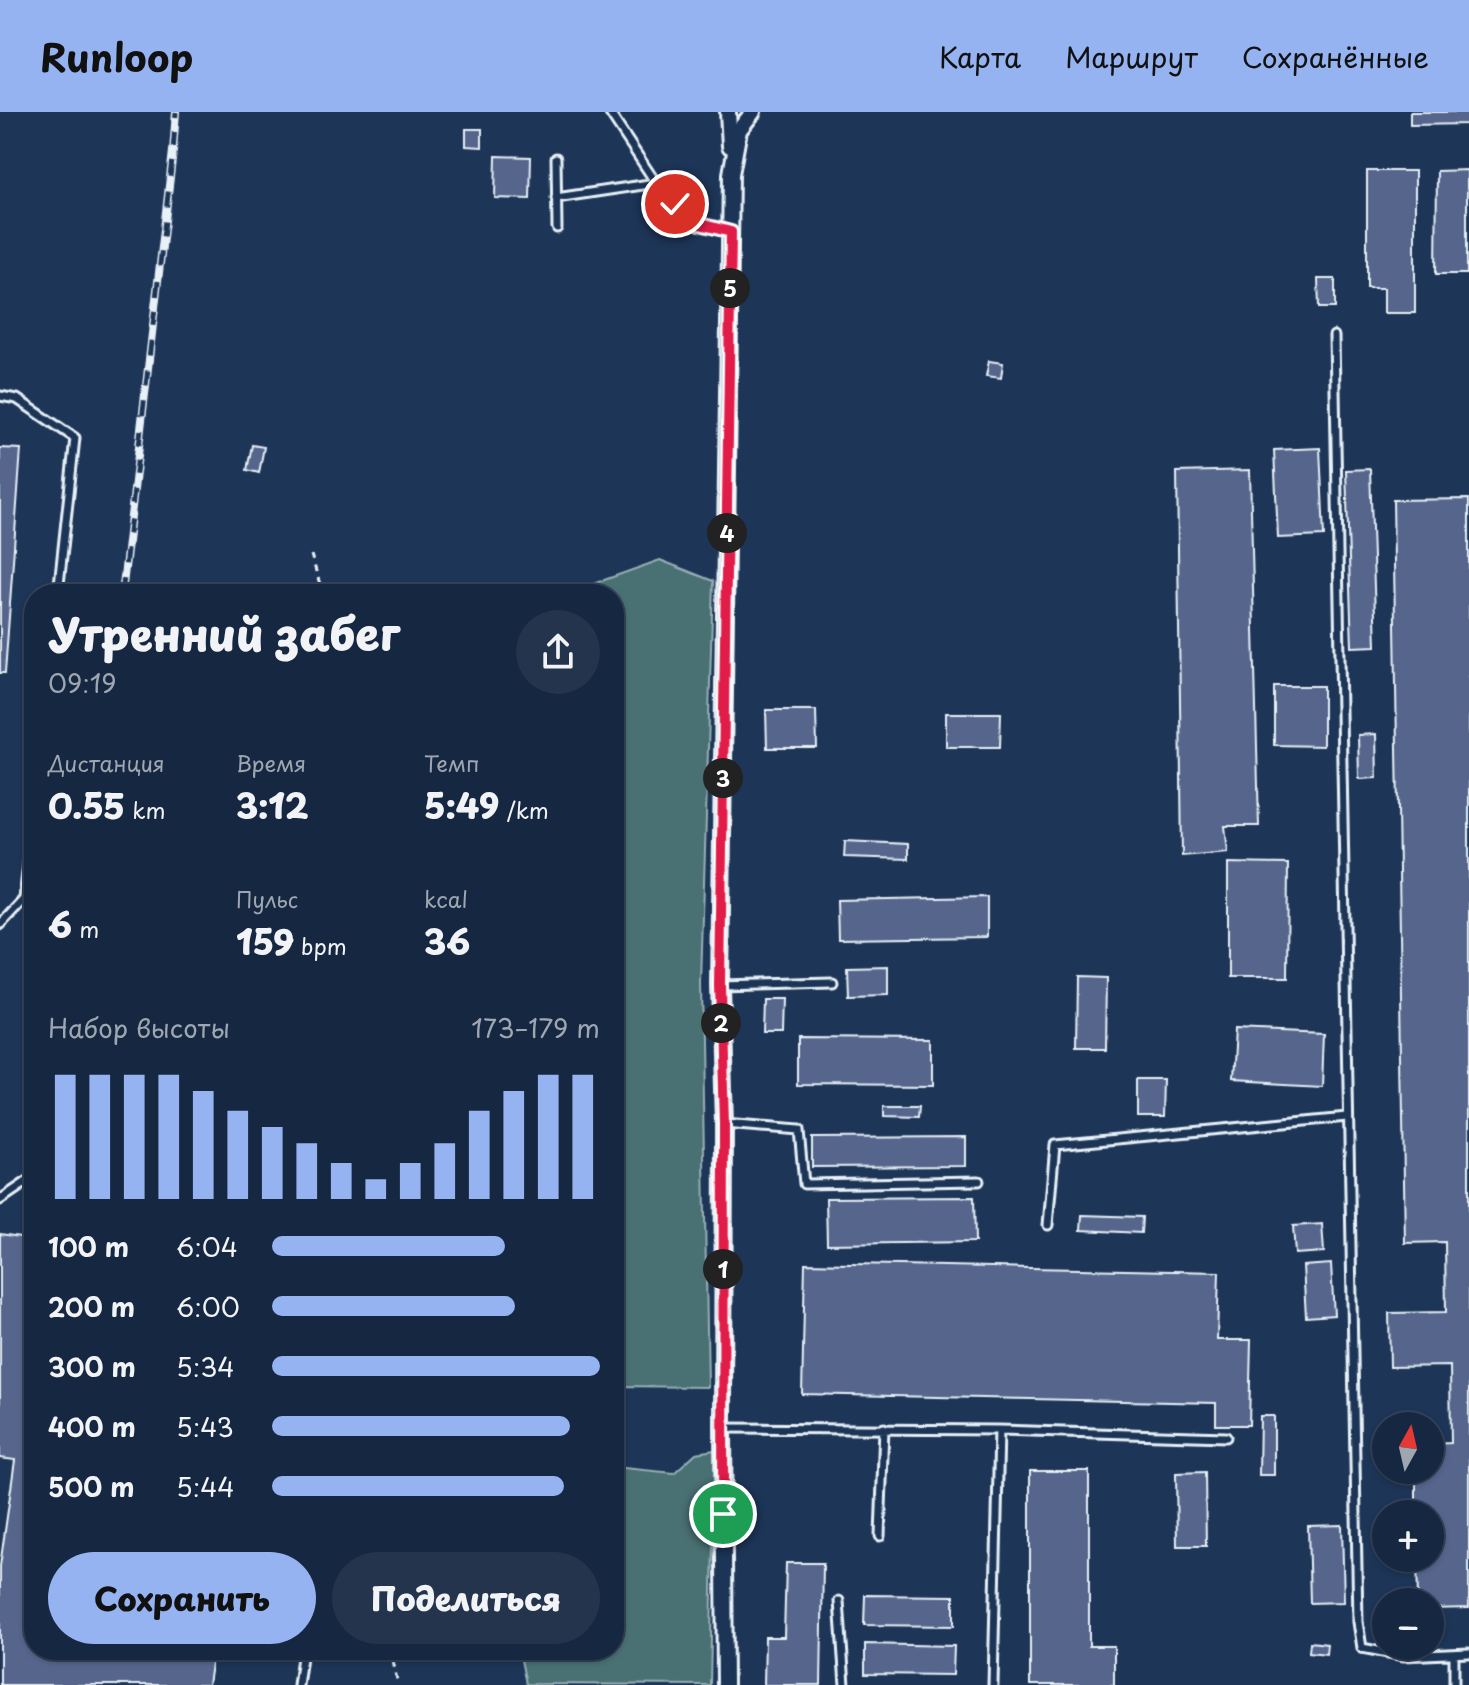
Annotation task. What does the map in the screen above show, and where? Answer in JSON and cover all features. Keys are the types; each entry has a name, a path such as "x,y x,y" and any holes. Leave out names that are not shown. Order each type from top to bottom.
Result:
{"street":[{"path":"725,1685 724,1124 720,985 731,232 728,112"},
{"path":"731,174 739,130 753,112"}],"lane":[{"path":"609,112 656,183 675,204 700,224 731,232"},
{"path":"556,158 557,228"},
{"path":"556,198 656,183"},
{"path":"1334,336 1358,1622 1362,1648 1404,1656 1469,1653"},
{"path":"0,396 17,399 75,438 59,584"},
{"path":"0,925 24,899"},
{"path":"720,985 832,982"},
{"path":"1048,1225 1055,1145 1347,1117"},
{"path":"724,1124 799,1130 804,1184 979,1181"},
{"path":"0,1200 24,1184"},
{"path":"723,1428 999,1430 1226,1437"},
{"path":"880,1536 884,1428"},
{"path":"993,1685 999,1430"},
{"path":"839,1601 845,1685"},
{"path":"1454,1654 1454,1685"},
{"path":"298,1685 302,1660"}],"path":[{"path":"311,555 320,584"},
{"path":"393,1660 398,1685"}],"green space":[{"path":"660,560 713,581 701,984 708,1387 624,1386 624,584 593,584"},
{"path":"715,1450 710,1685 526,1684 521,1660 624,1660 624,1468 674,1473 696,1453"}],"building":[{"path":"1410,112 1469,112 1469,124 1410,125"},
{"path":"466,129 482,129 482,147 466,146"},
{"path":"496,156 531,157 530,199 495,198"},
{"path":"1467,170 1467,274 1436,274 1437,171"},
{"path":"1367,171 1415,171 1415,313 1384,313 1384,288 1367,288"},
{"path":"1318,279 1335,279 1335,308 1319,308"},
{"path":"989,361 1003,363 1001,378 986,376"},
{"path":"252,445 264,447 259,473 247,470"},
{"path":"0,448 21,449 5,673 0,673"},
{"path":"1320,448 1324,536 1278,538 1274,450"},
{"path":"1370,469 1376,646 1352,647 1346,470"},
{"path":"1250,470 1259,826 1225,826 1228,852 1182,856 1177,472"},
{"path":"1469,499 1469,1608 1444,1609 1444,1588 1418,1588 1417,1572 1444,1572 1444,1500 1416,1500 1416,1484 1444,1484 1444,1443 1451,1443 1450,1366 1390,1367 1389,1313 1446,1312 1445,1242 1405,1243 1393,500"},
{"path":"1274,686 1323,686 1323,746 1274,745"},
{"path":"766,710 816,710 817,748 767,748"},
{"path":"946,713 1001,713 1000,747 946,747"},
{"path":"1376,734 1377,778 1359,779 1358,735"},
{"path":"845,841 908,844 908,859 844,857"},
{"path":"1228,863 1288,864 1287,978 1228,978"},
{"path":"987,897 987,937 838,939 837,900"},
{"path":"888,966 888,995 848,996 847,967"},
{"path":"1077,977 1106,978 1105,1048 1076,1048"},
{"path":"763,999 782,999 781,1034 762,1034"},
{"path":"1234,1030 1324,1034 1322,1086 1231,1081"},
{"path":"798,1039 933,1040 933,1085 798,1084"},
{"path":"1138,1080 1166,1080 1165,1117 1138,1117"},
{"path":"884,1106 920,1106 919,1117 884,1116"},
{"path":"966,1137 966,1166 812,1167 812,1138"},
{"path":"974,1197 975,1242 827,1244 826,1198"},
{"path":"1082,1215 1142,1217 1141,1233 1081,1230"},
{"path":"1322,1224 1324,1252 1295,1254 1293,1226"},
{"path":"0,1234 24,1238 24,1660 212,1660 208,1685 0,1685 0,1566 15,1460 0,1458"},
{"path":"805,1263 1219,1272 1217,1340 1251,1340 1249,1425 1216,1425 1216,1403 802,1394"},
{"path":"1331,1264 1334,1315 1306,1317 1303,1266"},
{"path":"1260,1416 1274,1416 1274,1475 1259,1475"},
{"path":"1030,1471 1089,1471 1089,1646 1114,1646 1114,1685 1030,1685"},
{"path":"1205,1472 1206,1546 1177,1546 1176,1473"},
{"path":"1342,1525 1344,1602 1310,1603 1308,1526"},
{"path":"786,1563 823,1563 821,1685 764,1685 765,1637 784,1637"},
{"path":"865,1595 954,1596 954,1626 864,1625"},
{"path":"1310,1642 1327,1644 1326,1654 1309,1652"},
{"path":"865,1644 954,1646 953,1675 865,1674"}],"railway":[{"path":"123,584 176,112"}],"route":[{"path":"675,204 700,224 731,232 720,985 724,1124 723,1514"}]}
